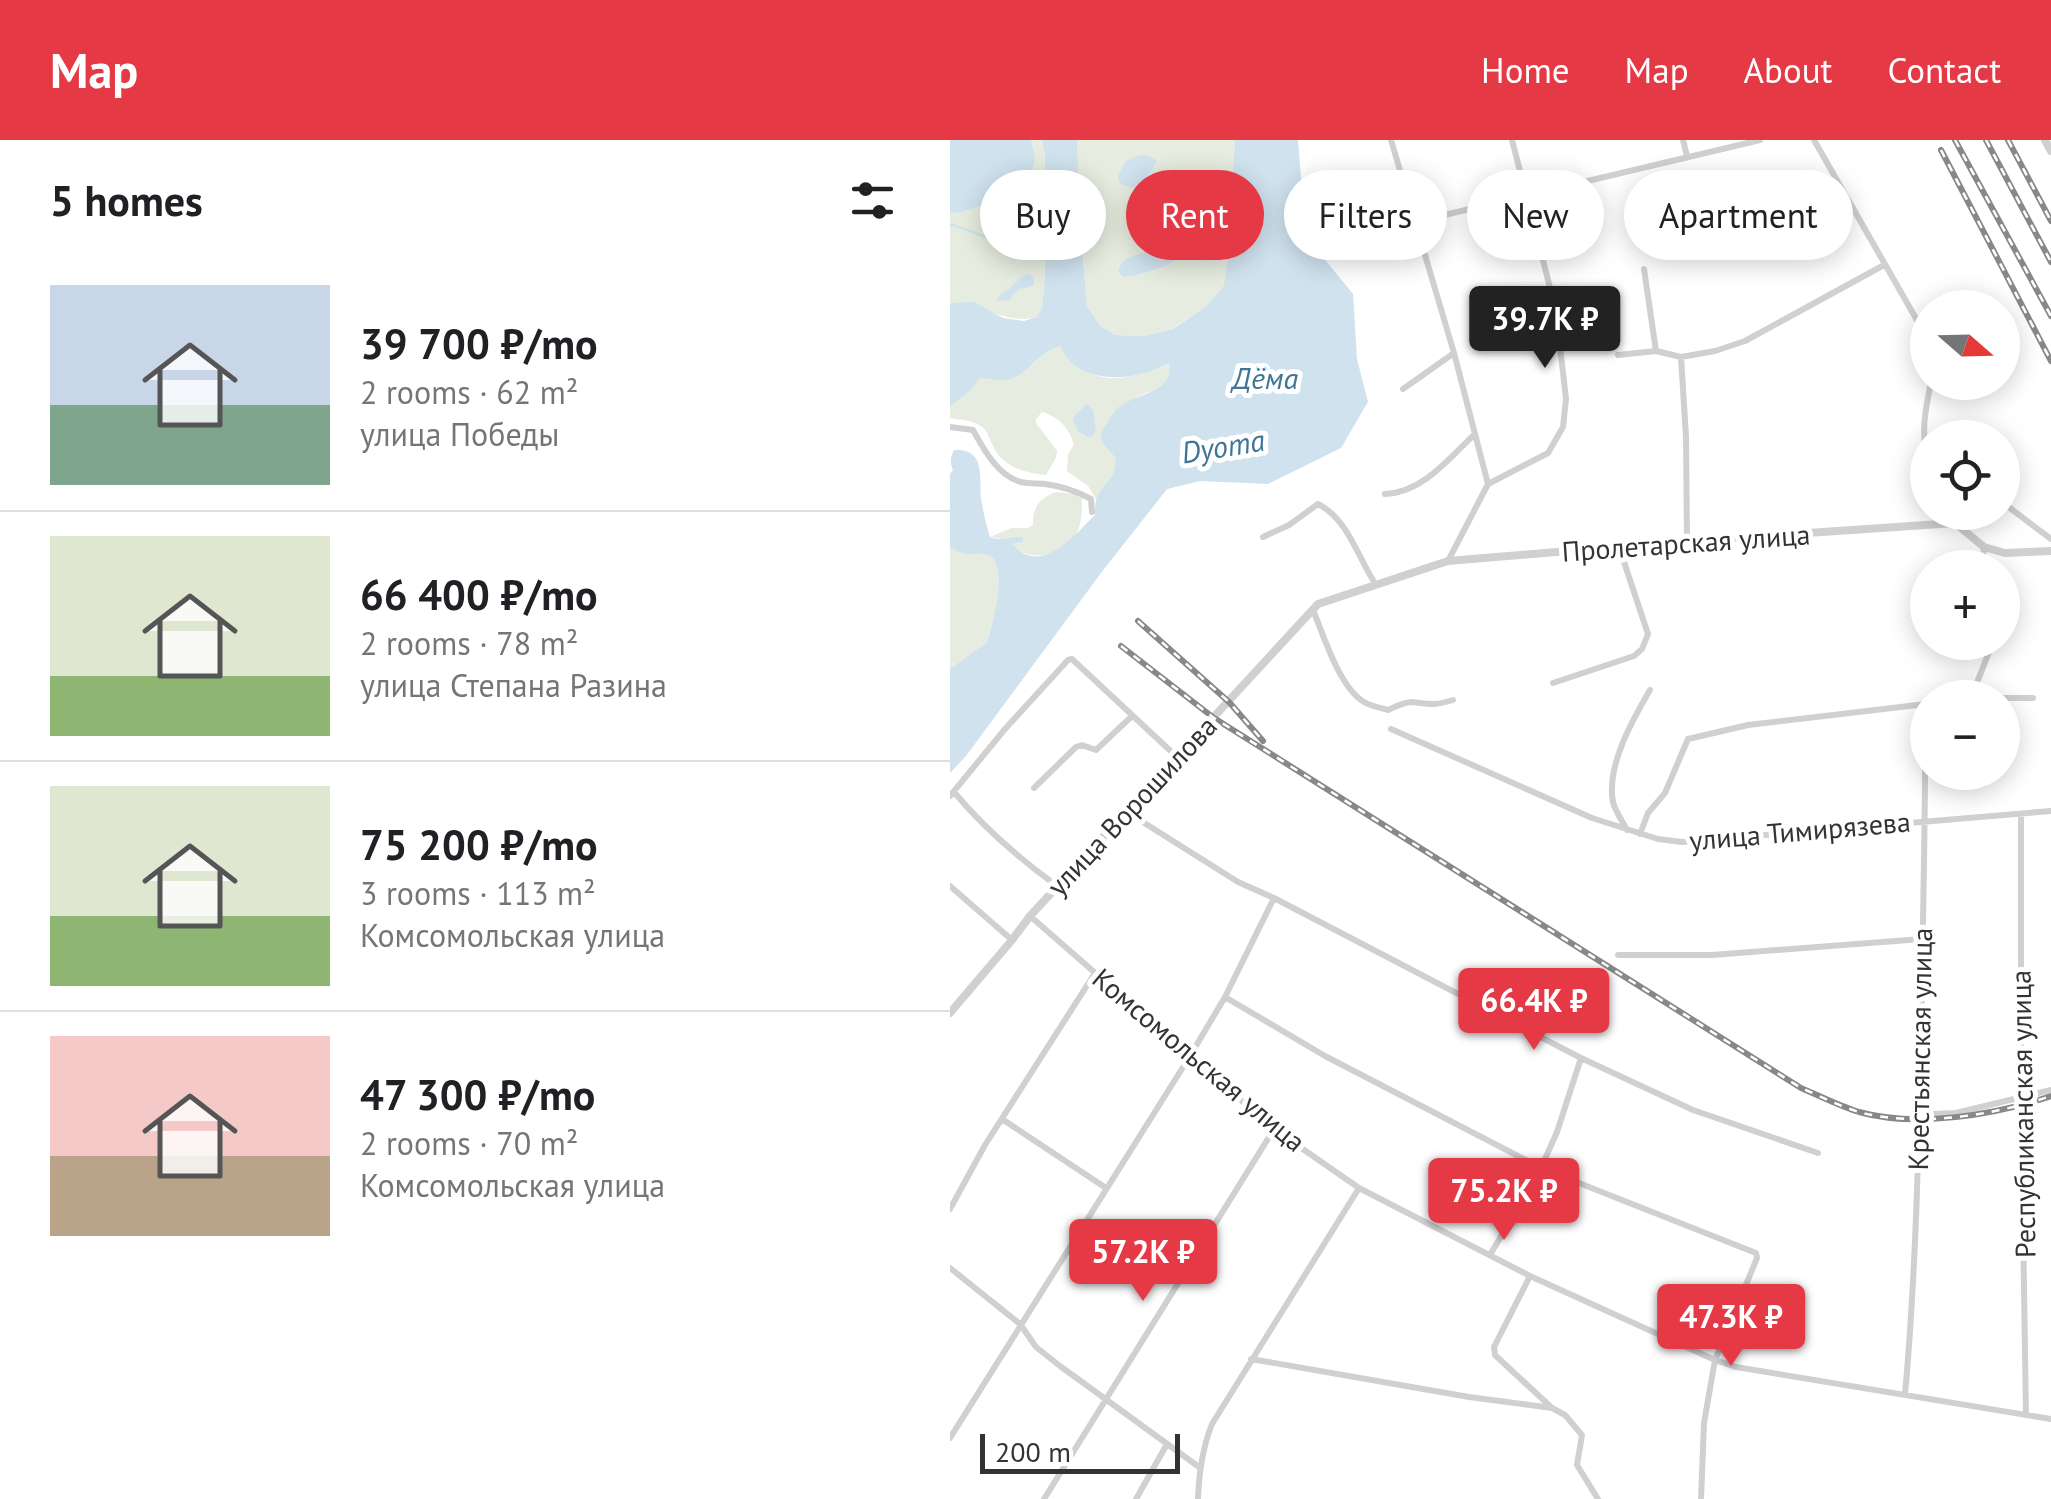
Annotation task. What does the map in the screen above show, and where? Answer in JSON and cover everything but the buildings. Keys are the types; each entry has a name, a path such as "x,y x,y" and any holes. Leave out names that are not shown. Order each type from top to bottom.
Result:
{"street":[{"path":"1390,140 1399,170"},
{"path":"1512,140 1520,170"},
{"path":"1683,140 1687,156"},
{"path":"1604,177 1760,140"},
{"path":"1814,140 1910,309"},
{"path":"2046,140 2051,151"},
{"path":"1426,260 1488,484"},
{"path":"1448,561 1488,484 1548,453 1563,427 1566,399 1556,311 1543,260"},
{"path":"1618,355 1656,351 1681,357 1746,342 1884,265"},
{"path":"1644,269 1656,351"},
{"path":"1403,389 1454,353"},
{"path":"1681,357 1687,542"},
{"path":"950,428 973,430 998,468 1014,479 1076,490 1090,499 1092,512"},
{"path":"1385,494 1401,493 1420,485 1476,434"},
{"path":"1263,538 1318,504 1330,510 1376,585"},
{"path":"2020,516 2051,539"},
{"name":"Пролетарская улица","path":"1316,607 1448,561 1910,527"},
{"path":"1963,530 1984,547 2005,553 2051,552"},
{"path":"1553,683 1634,656 1646,643 1648,634 1618,547"},
{"path":"1316,607 1344,681 1366,704 1388,710 1408,702 1435,706 1453,700"},
{"name":"улица Ворошилова","path":"950,1013 1057,886 1316,607"},
{"path":"1057,886 952,794 1068,660 1072,659 1177,756"},
{"path":"1628,831 1613,803 1613,779 1630,725 1650,690"},
{"path":"2020,698 2033,698"},
{"path":"1640,834 1648,813 1665,794 1688,740 1748,725 1910,706"},
{"path":"1034,788 1076,747 1096,750 1132,716"},
{"name":"улица Тимирязева","path":"1391,729 1592,818 1628,831 1682,842 2051,812"},
{"name":"Крестьянская улица","path":"1905,1395 1920,1103 1926,790"},
{"path":"1127,812 1238,882 1581,1058 1692,1110 1818,1153"},
{"name":"Республиканская улица","path":"2021,814 2026,1415"},
{"path":"950,886 1012,940"},
{"path":"950,1438 1190,1056 1225,997 1274,898"},
{"name":"Комсомольская улица","path":"1030,916 1274,1129 1359,1188 1530,1276 1736,1367 2051,1419"},
{"path":"1618,955 1712,955 1922,939"},
{"path":"950,1208 1095,973"},
{"path":"1225,997 1325,1056 1541,1168 1756,1252 1758,1258 1715,1360 1704,1422 1701,1499"},
{"path":"1490,1256 1541,1168 1581,1058"},
{"path":"1920,1103 1932,1114 1956,1113 2051,1090"},
{"path":"1002,1119 1106,1188"},
{"path":"1044,1499 1274,1129"},
{"path":"1198,1499 1199,1467 1212,1424 1359,1188"},
{"path":"950,1268 1020,1324 1036,1347 1199,1467"},
{"path":"1530,1276 1494,1347 1495,1355 1552,1408 1565,1415 1582,1435 1577,1465 1598,1499"},
{"path":"1251,1359 1552,1408"},
{"path":"1136,1499 1167,1444"}],"shaded area":[{"path":"1031,140 1042,140 1045,170 1029,170"},
{"path":"1077,140 1235,140 1233,170 1126,170 1126,260 1172,260 1168,265 1177,260 1228,260 1225,286 1206,306 1172,329 1144,336 1115,335 1100,326 1087,306 1083,260 1106,260 1106,170 1078,170"},
{"path":"978,206 980,260 1045,260 1038,317 1014,318 950,303 950,213"},
{"path":"1060,346 1091,373 1109,378 1131,376 1170,363 1164,384 1128,403 1101,440 1117,458 1113,475 1096,499 1088,486 1067,471 1068,455 1074,444 1066,428 1053,417 1042,412 1036,419 1057,451 1046,475 1008,464 981,426 950,418 950,407 980,377 1021,371"},
{"path":"1056,492 1075,494 1082,499 1079,529 1064,547 1047,554 1029,554 1012,546 1015,541 990,537 1011,528 1033,525 1038,504"},
{"path":"950,547 962,553 989,556 998,571 998,583 987,642 950,669"}],"water":[{"path":"950,140 1031,140 1032,170 980,170 980,206 950,213"},
{"name":"Дёма","path":"1042,140 1077,140 1078,170 1045,170"},
{"name":"Дёма","path":"1235,140 1298,140 1300,170 1284,170 1284,260 1326,260 1353,294 1357,359 1368,402 1341,448 1268,484 1200,481 1167,489 950,773 950,669 987,642 998,583 995,562 989,556 962,553 950,547 950,474 954,450 971,454 979,465 981,498 990,537 1023,537 1023,541 1012,544 1023,553 1046,555 1067,542 1095,515 1097,497 1116,465 1116,458 1101,437 1111,417 1120,406 1161,386 1169,373 1169,363 1125,377 1094,374 1080,369 1060,346 1013,378 980,378 950,407 950,303 974,302 1003,318 1024,321 1037,317 1042,308 1045,260 1083,260 1087,306 1100,326 1115,335 1144,336 1173,329 1206,306 1224,286 1227,260 1264,260 1264,170 1233,170"},
{"path":"1140,155 1157,161 1152,170 1126,170 1126,186 1120,184 1118,175 1126,161"},
{"name":"Дёма","path":"1176,260 1123,277 1118,271 1122,262"},
{"path":"1028,274 1034,277 1034,286 1019,289 1009,300 997,301 1000,294"},
{"path":"1087,404 1093,410 1096,432 1090,438 1078,431 1073,420"}],"waterway":[{"path":"950,224 980,235"}],"railway":[{"path":"1955,140 2051,316"},
{"path":"1986,140 2051,262"},
{"path":"2008,140 2051,221"},
{"path":"1941,150 2051,361"},
{"path":"1138,621 1229,702 1263,741"},
{"path":"1121,646 1214,718 1801,1088 1859,1112 1906,1119 1981,1114 2051,1096"}],"water label":[{"name":"Dyoma","path":"1223,447"}]}
